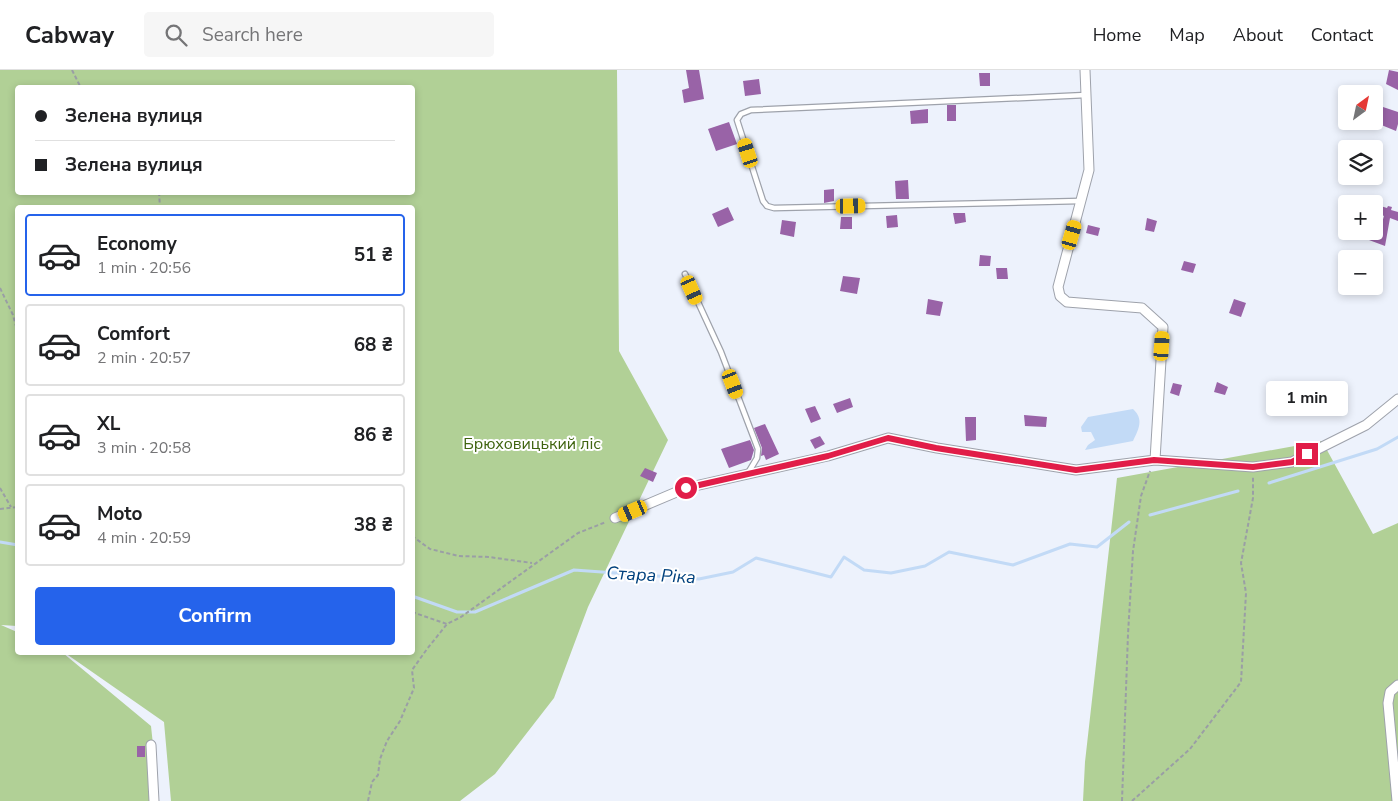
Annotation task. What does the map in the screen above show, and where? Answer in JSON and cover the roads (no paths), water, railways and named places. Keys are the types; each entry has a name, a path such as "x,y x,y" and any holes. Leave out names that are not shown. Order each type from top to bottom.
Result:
{"street":[{"path":"1085,70 1089,170 1058,287 1060,296 1067,302 1142,308 1164,327 1154,460"},
{"path":"615,518 686,488 828,456 888,438 936,448 1076,470 1154,460 1253,467 1292,462 1366,425 1398,399"},
{"path":"1397,801 1388,703 1390,692 1398,685"},
{"path":"151,745 154,801"}],"lane":[{"path":"1082,201 774,208 767,206 764,201 738,120 741,114 751,110 1086,95"},
{"path":"685,274 721,352 758,450 757,458 748,473"}],"water":[{"path":"1133,409 1139,420 1139,428 1133,441 1085,450 1095,440 1091,432 1082,432 1081,427 1088,417"}],"waterway":[{"name":"Стара Ріка","path":"1269,483 1377,449 1398,437"},
{"name":"Стара Ріка","path":"1150,515 1238,491"},
{"name":"Стара Ріка","path":"415,597 457,612 475,612 574,570 699,579 733,572 756,558 831,577 844,557 864,570 891,573 925,566 949,552 1013,565 1070,544 1097,547 1129,522"},
{"name":"Стара Ріка","path":"0,542 15,544"}],"park label":[{"name":"Брюховицький ліс","path":"532,443"}]}
